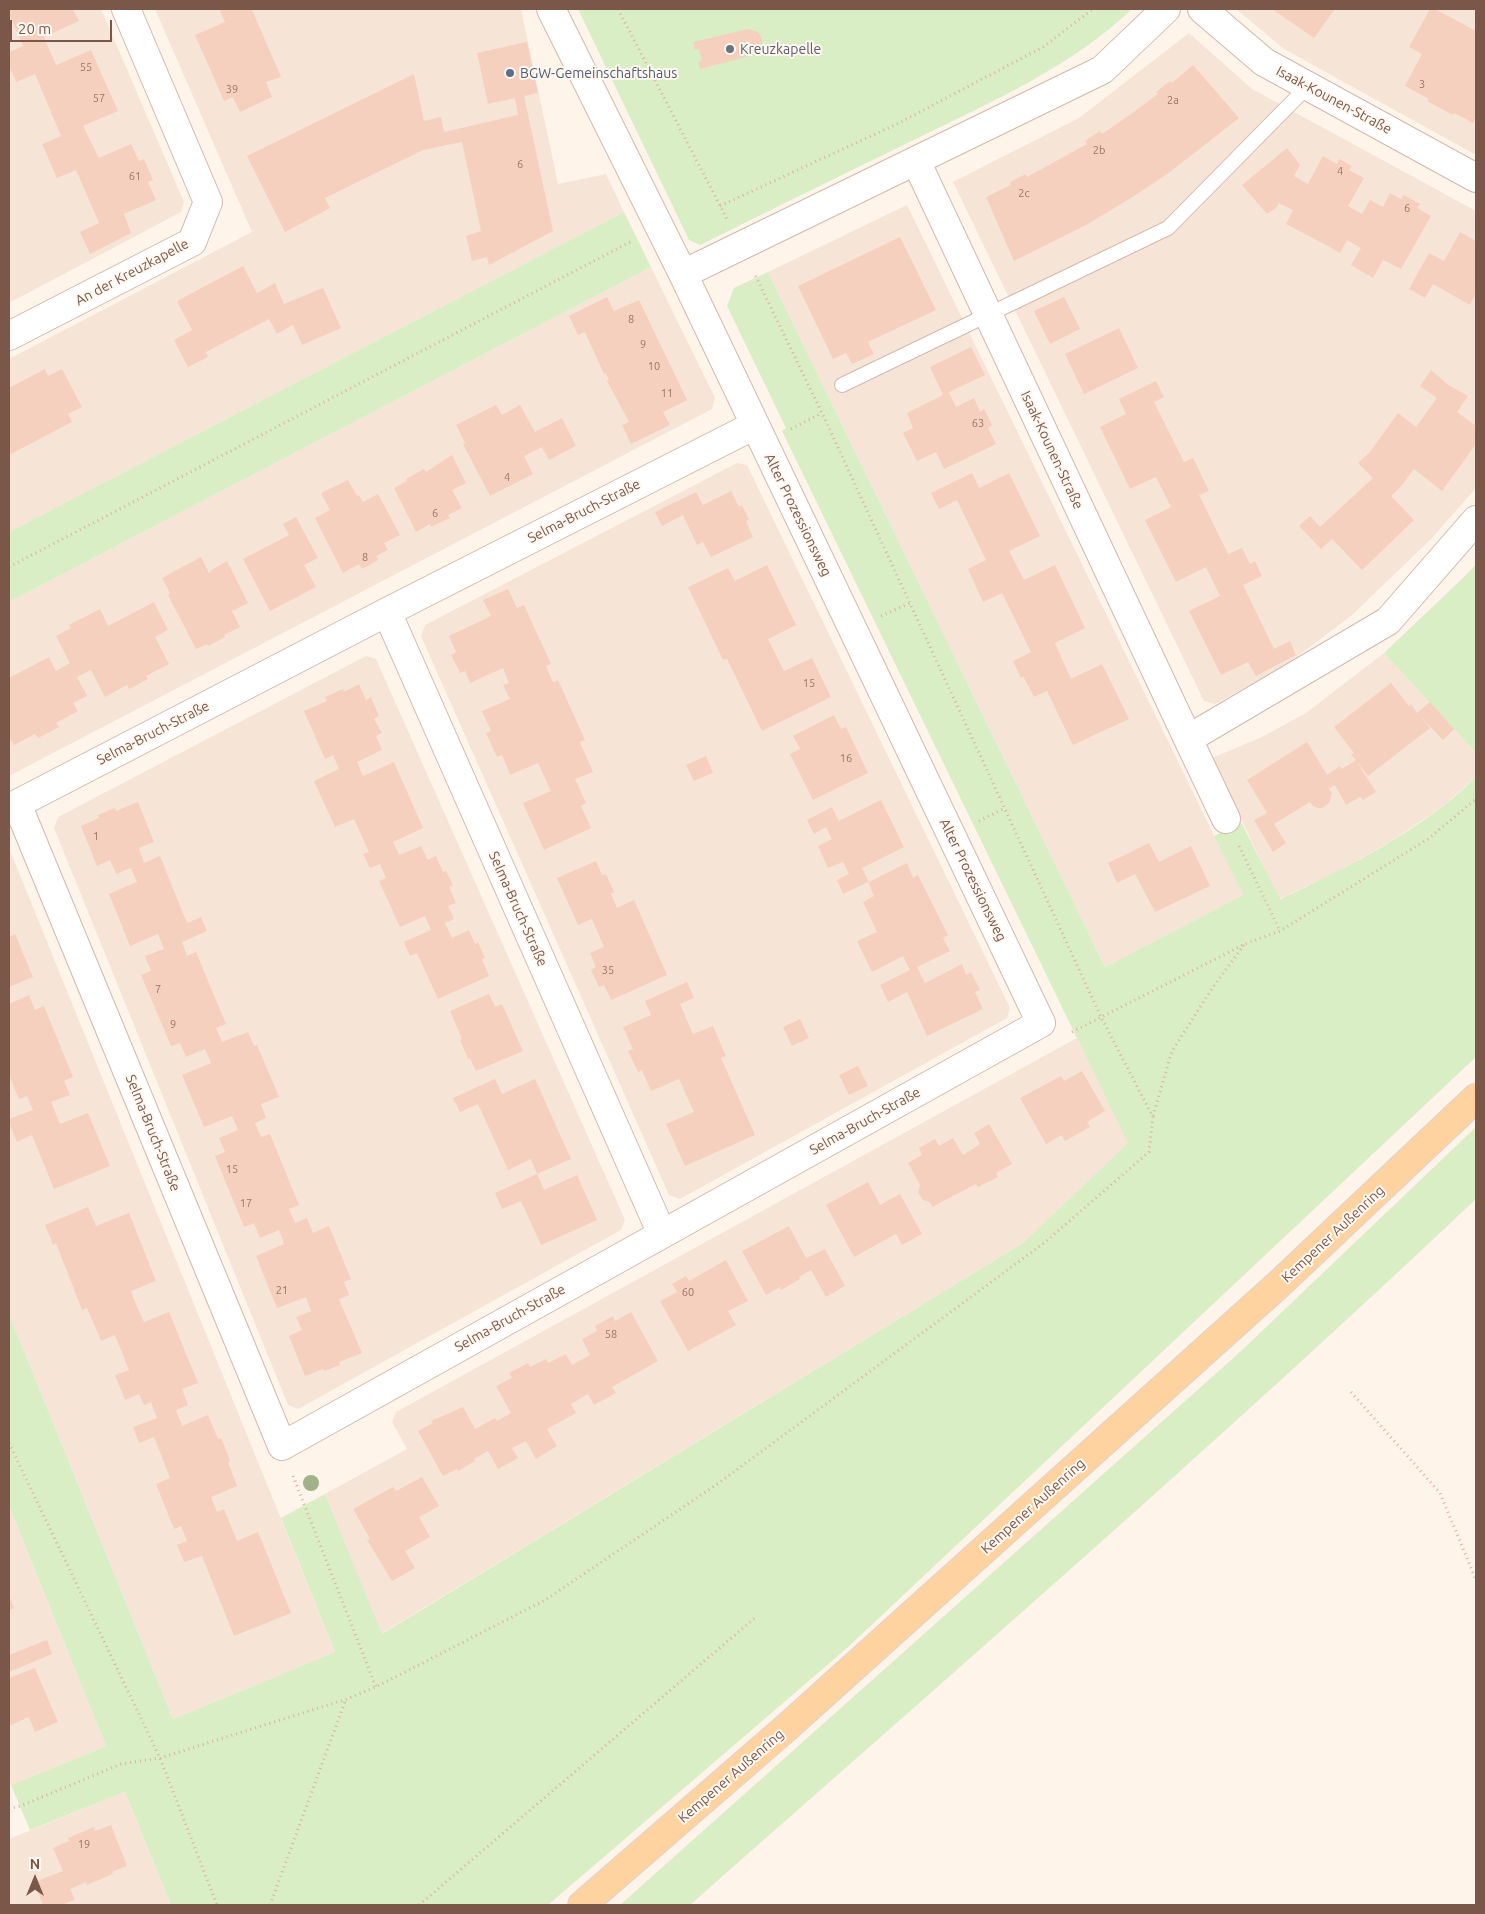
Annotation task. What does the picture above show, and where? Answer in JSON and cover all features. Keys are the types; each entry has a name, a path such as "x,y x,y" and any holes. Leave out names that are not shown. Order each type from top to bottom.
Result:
{"main road":[{"name":"Kempener Außenring","path":"582,1905 786,1728 1272,1291 1476,1098"}],"street":[{"name":"An der Kreuzkapelle","path":"9,336 192,242 208,202 126,9"},
{"name":"Alter Prozessionsweg","path":"551,9 683,274 1041,1023"},
{"path":"683,274 742,247 1102,70 1166,9"},
{"name":"Isaak-Kounen-Straße","path":"1202,9 1264,62 1476,178"},
{"name":"Isaak-Kounen-Straße","path":"916,161 1226,819"},
{"name":"Selma-Bruch-Straße","path":"755,425 387,612 16,804 282,1446 1041,1023"},
{"path":"1188,739 1388,621 1476,520"},
{"name":"Selma-Bruch-Straße","path":"387,612 662,1234"}],"lane":[{"path":"842,385 988,313 1168,228 1308,86"}],"path":[{"path":"618,9 742,247 822,413 1101,1017 1153,1117"},
{"path":"720,206 897,124 1043,47 1092,9"},
{"path":"9,567 659,227"},
{"path":"1041,1023 1068,1034 1245,944 1280,931 1428,839 1476,798"},
{"path":"1226,819 1280,931"},
{"path":"9,1809 23,1805 121,1764 160,1758 346,1699 376,1687 545,1600 716,1485 1044,1243 1149,1152 1153,1117 1172,1051 1213,987 1245,944"},
{"path":"1351,1392 1440,1493 1476,1580"},
{"path":"9,1443 160,1758 217,1905"},
{"path":"282,1446 376,1687"},
{"path":"419,1905 756,1617"},
{"path":"270,1905 346,1699"}],"shaded area":[{"path":"9,9 101,9 184,202 181,212 9,303"},
{"path":"155,9 521,9 558,184 606,174 624,212 9,532 9,359 252,232"},
{"path":"1236,9 1476,9 1476,155 1284,49"},
{"path":"1189,33 1252,89 1476,211 1476,488 1431,539 1352,615 1286,665 1215,704 1204,701 953,182 1079,118"},
{"path":"907,205 1243,895 1105,967 768,272"},
{"path":"651,267 715,398 712,409 9,776 9,602"},
{"path":"737,463 747,465 1010,1008 1007,1018 680,1199 669,1195 421,636 425,625"},
{"path":"1384,653 1476,753 1476,777 1442,807 1390,842 1333,874 1279,899 1212,758 1262,737 1306,713"},
{"path":"366,656 376,659 625,1220 621,1230 298,1409 288,1405 54,828 58,817"},
{"path":"9,848 335,1652 173,1719 9,1314"},
{"path":"1077,1038 1129,1143 1023,1243 381,1634 325,1494 407,1449 392,1422 396,1412"},
{"path":"9,1506 106,1746 11,1785 9,1779"},
{"path":"125,1792 171,1905 9,1905 9,1839"}],"green space":[{"path":"578,9 1132,9 1108,30 1057,66 1003,96 700,245 689,240"},
{"path":"624,212 651,267 9,602 9,532"},
{"path":"768,272 1105,967 1243,895 1214,836 1241,822 1280,899 1384,846 1446,804 1476,777 1476,1057 847,1648 548,1905 171,1905 125,1792 30,1830 11,1785 106,1746 9,1506 9,1314 173,1719 335,1652 281,1518 325,1494 382,1634 1023,1243 1128,1143 782,431 786,428 727,306 734,288"},
{"path":"1476,564 1476,753 1384,653"},
{"path":"1476,1127 1476,1199 1282,1379 690,1905 620,1905 1240,1352"}],"building":[{"path":"9,9 73,9 79,21 44,37 56,65 91,50 118,111 83,126 99,158 131,144 139,161 144,159 153,180 148,182 156,200 124,214 131,233 90,254 80,232 99,223 76,170 57,178 42,144 61,136 35,74 16,82 9,66 9,52 23,46 9,14"},
{"path":"219,9 256,9 252,10 281,77 266,82 272,97 240,112 233,97 224,101 195,35 225,22"},
{"path":"1272,9 1335,9 1314,38"},
{"path":"1430,9 1435,9 1476,31 1476,118 1473,123 1427,101 1429,99 1405,86 1422,54 1409,47"},
{"name":"Kreuzkapelle","path":"748,29 758,32 762,39 762,48 757,54 700,69 698,62 702,61 699,49 695,50 693,42"},
{"path":"527,42 538,93 524,96 553,231 489,265 487,257 472,261 466,236 481,231 462,142 423,150 325,198 330,208 285,232 247,156 414,74 424,121 441,117 444,132 518,115 515,98 488,104 477,53"},
{"path":"1193,65 1239,118 1170,172 1131,198 1086,225 1014,261 986,197 1011,185 1010,182 1026,174 1027,177 1087,144 1085,141 1100,131 1102,134 1131,114 1158,94 1156,92 1170,81 1172,83"},
{"path":"1287,148 1300,165 1294,176 1308,184 1323,156 1337,164 1339,159 1352,166 1349,170 1364,178 1348,206 1362,214 1370,200 1383,207 1390,193 1401,199 1404,195 1420,204 1417,208 1431,216 1401,269 1383,260 1373,278 1351,265 1361,248 1347,240 1340,253 1286,224 1293,210 1279,203 1276,208 1267,214 1242,185"},
{"path":"1460,232 1476,241 1476,293 1470,305 1433,284 1425,298 1409,289 1429,253 1444,261"},
{"path":"900,237 936,310 868,342 874,354 852,364 846,353 833,359 798,286"},
{"path":"243,266 257,293 275,283 284,304 323,288 341,328 302,345 293,325 277,334 269,319 206,352 208,357 188,367 174,340 192,330 177,301"},
{"path":"607,297 614,311 639,300 687,400 663,412 670,425 631,444 622,425 629,422 607,381 609,380 606,373 604,374 585,332 578,335 569,316"},
{"path":"1064,297 1080,329 1050,344 1034,311"},
{"path":"1119,328 1138,368 1084,394 1065,354"},
{"path":"971,347 985,375 949,392 956,407 974,398 980,412 984,409 992,425 988,428 996,444 944,469 936,452 917,461 903,433 913,428 907,413 943,395 930,367"},
{"path":"45,369 48,376 62,369 82,407 68,414 72,422 9,455 9,388"},
{"path":"1431,370 1447,384 1468,396 1457,412 1476,426 1476,444 1442,491 1414,469 1391,496 1414,520 1362,570 1332,539 1321,549 1299,526 1310,516 1320,527 1373,478 1358,463 1370,452 1398,413 1416,427 1437,398 1420,386"},
{"path":"1156,381 1164,397 1154,402 1184,462 1193,458 1209,491 1199,495 1228,554 1242,548 1250,564 1255,561 1262,576 1243,585 1274,649 1290,641 1296,655 1256,676 1248,662 1221,675 1189,611 1220,596 1206,567 1176,582 1145,520 1171,507 1156,477 1130,489 1100,427 1126,414 1119,399"},
{"path":"496,405 502,415 520,405 535,432 562,418 576,446 549,460 542,447 524,456 533,474 490,496 463,444 465,443 456,425"},
{"path":"452,455 466,483 452,490 462,508 448,515 450,518 431,527 430,524 416,532 394,488 424,469 426,472"},
{"path":"972,473 979,488 1009,473 1040,536 1009,551 1024,580 1055,565 1085,628 1055,643 1071,679 1102,664 1129,719 1073,745 1047,691 1034,697 1023,676 1021,678 1013,661 1031,652 1002,593 983,602 968,569 986,560 957,500 939,509 931,493"},
{"path":"348,480 357,496 359,495 363,502 378,494 400,535 384,543 388,550 376,556 378,560 362,569 359,564 343,573 315,518 330,510 321,493"},
{"path":"731,491 739,507 742,505 749,520 746,521 753,537 711,557 703,542 697,545 683,515 662,526 655,512 696,492 703,505"},
{"path":"296,517 318,558 304,565 316,587 270,611 243,559 289,535 283,524"},
{"path":"201,557 209,573 227,561 248,603 232,611 240,627 208,646 207,644 196,649 168,595 170,593 162,578"},
{"path":"767,565 796,625 768,639 784,671 812,658 831,697 762,731 727,659 723,660 688,587 728,568 735,581"},
{"path":"508,589 517,608 524,605 551,664 546,666 553,682 558,680 585,740 580,742 593,772 575,779 586,803 581,806 591,828 544,850 523,803 551,791 538,763 510,775 502,755 497,757 486,733 491,731 482,711 510,699 503,685 509,683 503,668 470,683 465,671 460,673 451,655 456,652 449,636 491,616 483,600"},
{"path":"154,602 168,630 155,637 169,664 146,676 148,679 129,689 127,685 105,697 91,670 77,677 87,696 73,703 78,711 56,723 59,727 48,733 38,738 35,734 14,745 9,737 9,678 49,657 56,671 70,663 56,636 71,628 69,625 100,609 108,626"},
{"path":"1391,683 1417,713 1430,702 1454,729 1443,740 1420,716 1430,728 1368,776 1357,762 1376,792 1363,800 1360,797 1346,805 1335,785 1329,789 1332,793 1329,803 1322,808 1313,806 1310,802 1274,824 1286,843 1273,852 1254,820 1267,813 1247,780 1307,742 1327,775 1340,766 1342,769 1356,760 1351,755 1354,753 1334,727"},
{"path":"359,684 366,700 371,697 379,716 374,719 382,733 376,736 382,750 357,762 363,776 394,762 423,828 393,842 399,855 421,846 428,860 436,856 443,872 446,871 453,885 449,887 456,903 448,906 454,919 445,923 452,938 469,930 475,944 478,942 485,958 482,959 489,976 438,999 417,953 410,956 404,942 431,930 425,916 400,927 379,881 386,878 380,864 370,868 363,854 369,852 354,819 335,827 314,781 339,769 333,755 325,759 304,711 327,701 325,697 343,689 344,692"},
{"path":"834,715 841,729 846,727 868,773 813,800 790,754 800,749 793,736"},
{"path":"706,756 713,773 694,781 686,765"},
{"path":"881,800 904,847 862,868 869,882 907,863 913,878 918,875 948,935 943,938 950,951 917,967 925,983 962,964 966,975 971,972 980,990 975,992 983,1009 927,1036 907,992 888,1002 880,985 910,970 903,956 872,972 857,941 877,932 863,902 874,896 868,882 843,894 837,880 849,874 843,862 828,868 818,846 832,839 826,827 814,834 807,820 832,807 839,821"},
{"path":"138,802 154,842 139,848 144,863 160,856 187,923 201,917 207,931 182,942 187,956 196,952 226,1024 216,1028 222,1042 248,1032 254,1046 257,1045 279,1097 261,1104 266,1118 255,1123 261,1137 270,1134 299,1205 289,1209 295,1223 307,1218 313,1233 329,1226 351,1279 344,1282 349,1295 339,1299 362,1353 339,1362 340,1365 324,1371 323,1369 305,1376 289,1336 302,1330 296,1317 311,1311 306,1297 277,1308 256,1256 284,1244 279,1230 260,1238 254,1223 244,1227 215,1156 225,1152 219,1138 238,1130 232,1116 204,1127 182,1075 211,1063 205,1049 186,1057 180,1043 171,1046 141,975 151,971 145,956 164,949 158,934 130,946 109,894 137,882 131,868 116,874 110,860 97,866 81,826 99,818 98,815 115,808 116,811"},
{"path":"1149,843 1159,862 1191,846 1210,886 1155,912 1135,874 1117,883 1108,863"},
{"path":"596,861 602,875 606,874 614,892 611,894 617,908 634,900 667,975 611,1000 604,985 599,987 591,970 596,967 590,953 604,947 592,919 578,925 557,878"},
{"path":"15,934 33,977 9,987 9,937"},
{"path":"687,982 694,998 680,1004 693,1034 713,1026 726,1056 721,1058 755,1135 685,1166 666,1124 694,1112 679,1079 651,1091 642,1070 638,1072 628,1051 633,1049 623,1027 651,1015 645,1001"},
{"path":"489,994 495,1007 502,1004 523,1051 476,1071 470,1058 468,1059 450,1011"},
{"path":"29,995 35,1010 44,1006 73,1077 64,1081 70,1095 51,1102 60,1124 88,1113 110,1166 54,1189 32,1135 17,1142 9,1123 9,1119 33,1110 27,1096 19,1099 9,1075 9,1004"},
{"path":"800,1019 809,1038 792,1046 783,1027"},
{"path":"858,1066 868,1086 849,1095 839,1075"},
{"path":"1082,1071 1105,1111 1087,1122 1090,1127 1065,1141 1062,1135 1046,1144 1020,1098 1061,1076 1064,1081"},
{"path":"495,1079 502,1094 535,1079 571,1159 537,1174 531,1159 508,1170 478,1104 460,1112 453,1098"},
{"path":"989,1124 1012,1164 996,1173 998,1177 978,1187 976,1184 932,1207 930,1202 923,1200 918,1192 920,1185 908,1163 922,1155 919,1148 935,1139 939,1146 953,1138 963,1155 980,1144 974,1133"},
{"path":"537,1174 544,1190 577,1175 597,1220 541,1245 521,1201 502,1209 495,1193"},
{"path":"868,1182 880,1205 900,1194 922,1234 902,1245 896,1234 854,1257 826,1205"},
{"path":"88,1207 96,1226 129,1213 156,1281 131,1291 137,1307 144,1322 169,1312 198,1383 182,1389 188,1405 176,1410 182,1426 208,1415 218,1439 221,1438 226,1450 230,1461 228,1462 237,1486 211,1497 217,1512 224,1509 237,1541 258,1532 291,1613 234,1636 202,1556 184,1562 177,1545 187,1541 181,1526 174,1529 156,1484 170,1478 154,1437 139,1443 133,1427 157,1418 151,1402 144,1405 139,1394 125,1400 115,1375 129,1370 115,1335 101,1341 87,1308 82,1310 56,1243 53,1245 45,1225"},
{"path":"789,1226 806,1258 825,1249 845,1286 826,1297 811,1270 781,1290 780,1287 766,1295 742,1251"},
{"path":"726,1260 748,1301 728,1311 736,1325 688,1351 660,1301 677,1292 672,1284 686,1276 689,1281"},
{"path":"631,1312 658,1361 612,1387 616,1393 594,1405 588,1394 571,1404 576,1413 547,1429 557,1446 536,1459 526,1441 512,1448 518,1458 498,1469 488,1451 458,1471 457,1469 443,1476 418,1431 433,1423 431,1421 463,1407 475,1429 495,1418 497,1421 511,1413 496,1386 512,1378 509,1373 528,1363 530,1367 546,1359 548,1363 566,1354 572,1365 590,1355 582,1339 597,1331 595,1326 613,1316 615,1321"},
{"path":"422,1477 439,1506 419,1517 430,1537 405,1551 415,1568 392,1581 367,1540 370,1539 353,1509 393,1487 396,1491"},
{"path":"9,1595 14,1608 9,1610"},
{"path":"47,1640 52,1654 9,1672 9,1655"},
{"path":"35,1668 58,1722 35,1732 29,1717 9,1726 9,1678"},
{"path":"111,1825 127,1866 87,1885 86,1882 70,1889 75,1900 61,1905 43,1905 34,1882 63,1871 53,1848 69,1841 68,1838 94,1827 95,1831"}],"place":[{"name":"Kreuzkapelle","path":"730,49"},
{"name":"BGW-Gemeinschaftshaus","path":"510,73"}]}
